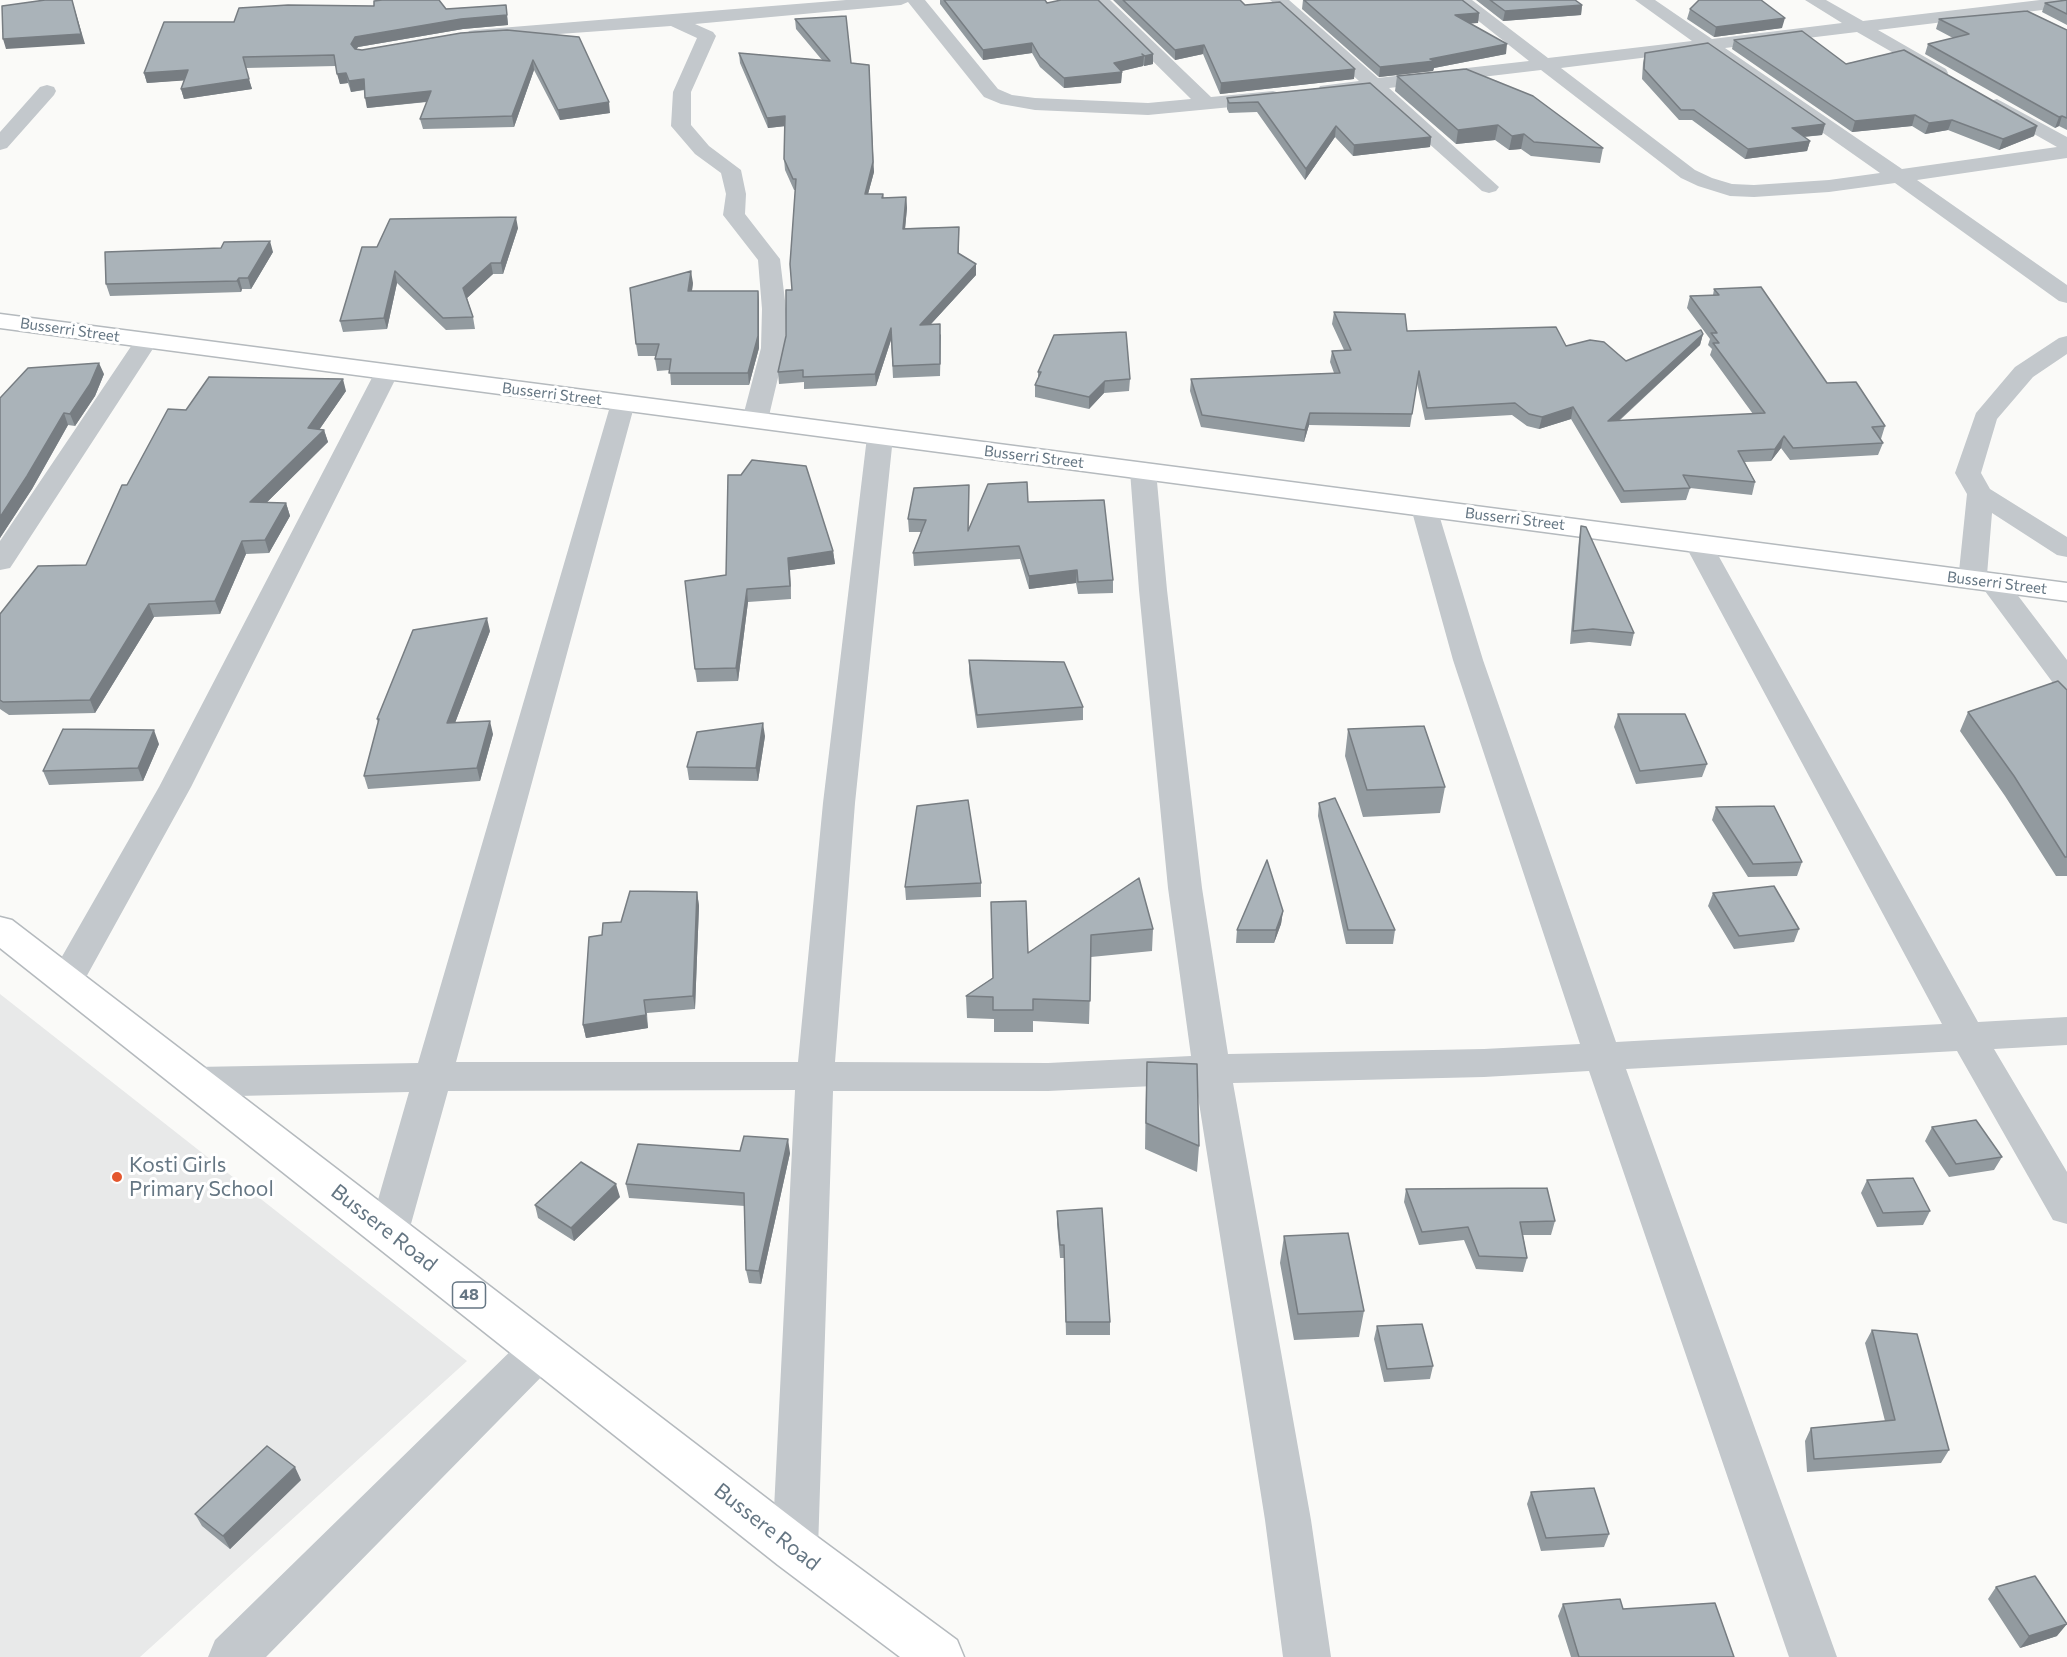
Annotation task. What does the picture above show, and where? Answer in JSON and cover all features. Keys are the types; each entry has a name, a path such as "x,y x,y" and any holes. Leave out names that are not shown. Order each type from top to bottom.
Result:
{"main road":[{"name":"Busserri Street","path":"0,321 2067,592"},
{"name":"Bussere Road","path":"0,930 795,1549 940,1657"}],"street":[{"path":"452,38 902,0"},
{"path":"916,0 991,93 1008,100 1035,104 1136,108 1206,103 1548,66 2007,4 2067,3"},
{"path":"1100,0 1206,103"},
{"path":"1280,0 1489,187"},
{"path":"1461,0 1667,158 1705,182 1730,190 1754,191 1829,186 2067,152"},
{"path":"1644,0 2067,296"},
{"path":"1814,0 1956,82"},
{"path":"637,4 707,36"},
{"path":"2007,4 2046,24"},
{"path":"741,15 707,36 682,92 681,126 702,150 731,170 736,194 734,215 769,259 774,309 773,348 755,420"},
{"path":"0,144 47,91"},
{"path":"1977,94 2067,145"},
{"path":"0,562 146,341"},
{"path":"2067,343 2024,372 1985,418 1968,473 1980,494 1983,581 2067,680"},
{"path":"66,981 175,787 387,372"},
{"path":"388,1232 623,403"},
{"path":"795,1549 815,1076 839,803 880,437"},
{"path":"1143,471 1153,590 1185,888 1212,1069 1288,1520 1307,1657"},
{"path":"1980,494 2067,549"},
{"path":"1424,508 1468,660 1603,1057 1813,1657"},
{"path":"1698,543 1968,1037 2067,1208"},
{"path":"195,1082 432,1077 1048,1077 1212,1069 1484,1063 2067,1031"},
{"path":"232,1657 540,1350"}],"shaded area":[{"name":"Kosti Girls Primary School","path":"0,994 467,1361 140,1657 0,1657"}],"building":[{"path":"45,0 72,0 81,34 3,39 2,6"},
{"path":"439,0 446,9 506,5 507,15 461,19 355,37 351,44 355,49 362,50 461,33 507,30 579,37 609,102 558,110 533,60 512,116 420,119 431,91 365,98 364,79 349,81 346,73 337,74 334,55 243,57 249,79 181,89 188,70 144,73 164,22 234,22 239,8 288,5 374,6 374,1"},
{"path":"944,0 1045,0 1047,3 1061,0 1098,0 1153,54 1145,56 1142,54 1144,56 1114,63 1122,72 1064,78 1040,57 1032,43 983,50"},
{"path":"1123,0 1240,0 1245,5 1280,2 1355,69 1221,83 1204,45 1175,50"},
{"path":"1304,0 1462,0 1479,13 1455,15 1507,44 1430,59 1435,61 1380,67"},
{"path":"1490,0 1575,0 1582,5 1505,11"},
{"path":"1699,0 1761,0 1785,18 1716,27 1690,9"},
{"path":"2067,0 2067,14 2045,3"},
{"path":"2027,11 2067,30 2067,118 2059,117 1928,44 1969,34 1939,19"},
{"path":"846,16 851,63 869,65 873,162 865,194 883,194 882,198 906,197 903,229 959,227 958,253 976,264 920,325 940,324 940,364 893,366 891,328 875,374 803,377 803,370 778,372 786,336 786,290 792,290 790,264 796,179 793,179 784,159 785,116 767,118 739,53 830,61 795,19"},
{"path":"1802,31 1846,64 1904,50 2037,126 2003,139 1952,120 1929,123 1915,115 1855,121 1734,40"},
{"path":"1708,43 1825,124 1792,128 1810,141 1748,149 1694,110 1681,110 1644,69 1645,53"},
{"path":"1466,69 1533,96 1603,148 1534,142 1524,134 1512,136 1498,125 1458,130 1397,76"},
{"path":"1370,83 1431,137 1354,145 1336,126 1306,169 1258,102 1229,103 1227,98"},
{"path":"516,217 501,263 491,263 463,288 473,317 443,318 395,271 384,318 340,321 362,247 377,247 390,219"},
{"path":"270,241 248,278 239,278 237,281 106,284 105,252 221,248 224,242"},
{"path":"691,271 688,291 758,291 758,336 748,373 669,373 671,359 655,359 659,344 636,344 630,288"},
{"path":"1761,287 1827,383 1856,382 1885,426 1872,427 1883,443 1793,448 1784,436 1775,449 1738,451 1755,482 1683,475 1690,488 1624,491 1573,407 1542,417 1529,414 1515,403 1427,408 1419,371 1412,414 1310,413 1305,430 1202,415 1191,379 1340,373 1332,351 1351,350 1334,312 1405,314 1407,331 1556,327 1566,346 1590,340 1604,342 1626,361 1701,330 1703,334 1608,421 1765,413 1713,343 1719,343 1711,333 1717,333 1690,296 1719,295 1714,289"},
{"path":"1126,332 1130,379 1105,381 1089,397 1035,385 1041,372 1038,372 1054,335"},
{"path":"99,363 90,384 70,414 64,413 0,517 0,398 28,368"},
{"path":"209,377 343,379 308,428 324,430 250,502 286,503 265,540 242,541 215,601 149,604 90,700 3,702 0,700 0,614 38,566 86,565 122,485 127,485 168,409 186,410"},
{"path":"752,460 806,466 833,551 788,558 790,586 747,589 736,668 695,669 685,581 726,575 728,475 741,475"},
{"path":"1027,482 1028,502 1104,500 1113,580 1078,582 1077,570 1029,576 1019,546 913,553 926,520 908,519 914,488 969,485 968,531 988,484"},
{"path":"1581,526 1586,527 1634,633 1593,629 1573,631"},
{"path":"487,618 447,723 490,721 477,768 364,776 379,719 377,719 413,630"},
{"path":"969,660 1064,662 1083,707 977,715"},
{"path":"2058,681 2067,690 2067,857 2014,776 1968,712"},
{"path":"1618,714 1685,714 1707,764 1640,771"},
{"path":"763,723 756,768 687,767 697,732"},
{"path":"1424,726 1445,787 1367,790 1348,729"},
{"path":"63,729 154,730 138,768 43,771"},
{"path":"1335,798 1395,930 1348,930 1319,803"},
{"path":"968,800 981,883 905,887 917,806"},
{"path":"1774,806 1802,862 1753,864 1716,807"},
{"path":"1267,860 1283,911 1276,930 1237,930"},
{"path":"1139,878 1153,929 1091,935 1090,1001 1033,999 1033,1010 993,1010 993,997 966,996 993,978 991,902 1026,901 1028,953"},
{"path":"1774,886 1799,929 1739,936 1713,893"},
{"path":"630,891 697,892 693,996 644,1000 646,1015 583,1025 589,937 602,935 603,923 621,922"},
{"path":"1147,1062 1197,1064 1199,1146 1146,1123"},
{"path":"1976,1120 2002,1157 1956,1164 1932,1127"},
{"path":"744,1136 788,1139 759,1271 746,1270 744,1193 626,1184 638,1144 740,1151"},
{"path":"581,1162 616,1184 571,1228 535,1205"},
{"path":"1913,1178 1930,1211 1883,1213 1867,1180"},
{"path":"1547,1188 1555,1221 1520,1222 1527,1258 1479,1256 1468,1227 1422,1232 1406,1189"},
{"path":"1102,1208 1110,1322 1066,1322 1064,1245 1060,1245 1057,1211"},
{"path":"1348,1233 1364,1311 1298,1314 1284,1236"},
{"path":"1422,1324 1433,1366 1387,1369 1377,1326"},
{"path":"1872,1330 1917,1334 1949,1450 1814,1459 1811,1428 1895,1420"},
{"path":"267,1446 295,1467 223,1536 195,1514"},
{"path":"1594,1488 1609,1534 1546,1538 1531,1492"},
{"path":"2035,1576 2067,1624 2029,1636 1996,1587"},
{"path":"1620,1599 1623,1609 1715,1603 1734,1657 1579,1657 1563,1604"}],"place":[{"name":"Kosti Girls Primary School","path":"117,1177"}]}
